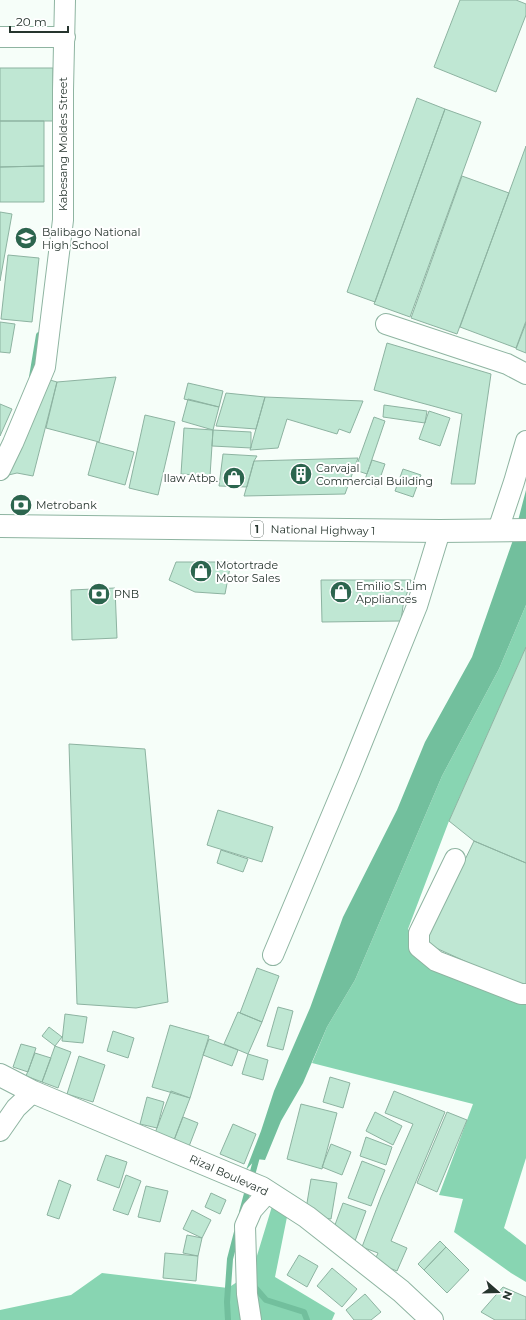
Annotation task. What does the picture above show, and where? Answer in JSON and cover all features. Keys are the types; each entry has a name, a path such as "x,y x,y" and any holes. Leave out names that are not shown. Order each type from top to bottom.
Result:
{"main road":[{"name":"National Highway 1","path":"0,526 440,531 512,530"},
{"name":"Rizal Boulevard","path":"0,1075 34,1092 265,1190 307,1217 401,1291 432,1320"}],"street":[{"name":"Kabesang Moldes Street","path":"0,470 14,443 45,367 63,220 65,0"},
{"path":"0,37 65,37"},
{"path":"386,324 507,364 526,374"},
{"path":"512,530 514,482 526,441"},
{"path":"272,956 350,772 417,606 440,531"},
{"path":"455,859 419,933 418,947 436,961 521,994 526,994"},
{"path":"0,1131 16,1108 34,1092"},
{"path":"251,1320 247,1294 245,1226 252,1210 265,1190"}],"shaded area":[{"path":"526,490 526,605 499,669 442,776 355,980 327,1027 303,1083 281,1121 265,1160 256,1159 246,1170 274,1091 310,1008 343,917 397,810 425,742 472,657 513,540"},
{"path":"526,605 526,647 449,821 408,929 429,958 526,990 526,1158 504,1228 526,1245 526,1282 454,1232 463,1199 439,1195 473,1104 312,1063 327,1027 355,980 442,776 499,669"},
{"path":"273,1203 288,1212 275,1277 335,1313 332,1320 0,1320 0,1310 71,1295 102,1273 228,1288 252,1272"}],"building":[{"path":"460,0 516,0 526,4 526,15 496,92 434,67"},
{"path":"0,68 53,68 53,121 0,121"},
{"path":"417,98 445,109 375,302 347,292"},
{"path":"445,109 481,122 410,317 374,304"},
{"path":"0,121 44,121 44,166 0,167"},
{"path":"526,146 526,321 516,348 460,327"},
{"path":"44,166 44,202 0,202 0,167"},
{"path":"462,176 509,193 457,334 411,318"},
{"path":"0,212 12,214 0,281"},
{"path":"8,255 39,258 32,322 1,319"},
{"path":"0,322 15,324 10,353 0,352"},
{"path":"526,323 526,353 516,349"},
{"path":"387,343 491,374 475,484 451,484 462,414 374,390"},
{"path":"116,377 99,442 46,428 57,382"},
{"path":"43,378 57,382 33,476 17,473 0,477"},
{"path":"188,383 223,391 219,407 184,399"},
{"path":"226,393 265,397 256,429 216,426"},
{"path":"265,397 363,401 350,433 339,429 337,434 287,419 278,448 250,450"},
{"path":"188,399 219,407 213,430 182,421"},
{"path":"0,404 12,409 0,436"},
{"path":"384,405 427,411 425,423 383,417"},
{"path":"429,411 450,418 440,446 419,439"},
{"path":"145,415 175,422 158,495 129,488"},
{"path":"374,417 385,421 367,474 355,470"},
{"path":"184,428 213,430 210,476 181,474"},
{"path":"213,430 251,432 251,448 212,446"},
{"path":"97,442 134,452 125,485 88,475"},
{"path":"223,454 257,456 254,461 247,487 219,486"},
{"name":"Carvajal Commercial Building","path":"358,458 345,494 244,496 254,461"},
{"path":"372,460 385,464 377,487 364,482"},
{"path":"403,469 421,475 413,497 395,491"},
{"name":"Motortrade Motor Sales","path":"176,562 231,562 225,594 195,592 169,580"},
{"path":"321,580 411,580 403,606 401,621 322,622"},
{"path":"115,588 117,638 72,640 71,590"},
{"path":"526,647 526,863 474,841 449,821"},
{"path":"69,744 145,749 168,1002 136,1008 77,1004"},
{"path":"218,810 273,827 262,862 207,845"},
{"path":"474,841 526,863 526,989 425,943"},
{"path":"221,850 248,859 243,872 217,863"},
{"path":"257,968 279,976 262,1022 240,1013"},
{"path":"278,1007 293,1011 283,1050 267,1046"},
{"path":"238,1012 262,1022 248,1054 224,1044"},
{"path":"65,1014 87,1017 83,1043 62,1041"},
{"path":"170,1025 209,1036 190,1098 152,1087"},
{"path":"49,1027 62,1037 55,1046 42,1036"},
{"path":"113,1031 134,1038 128,1058 107,1051"},
{"path":"209,1039 238,1050 232,1066 203,1055"},
{"path":"21,1044 36,1048 28,1072 13,1067"},
{"path":"55,1046 71,1052 58,1088 42,1082"},
{"path":"35,1053 51,1058 42,1082 26,1076"},
{"path":"248,1054 268,1060 263,1080 242,1074"},
{"path":"79,1056 105,1065 93,1102 67,1094"},
{"path":"330,1077 350,1083 343,1108 323,1102"},
{"path":"171,1091 190,1098 174,1140 155,1133"},
{"path":"394,1091 445,1112 391,1241 407,1248 397,1271 374,1262 378,1253 362,1247 381,1197 413,1124 385,1113"},
{"path":"147,1097 164,1102 157,1128 140,1124"},
{"path":"301,1104 337,1113 322,1169 287,1159"},
{"path":"375,1112 402,1126 393,1145 366,1131"},
{"path":"447,1112 467,1120 437,1192 417,1183"},
{"path":"183,1117 198,1123 188,1149 173,1143"},
{"path":"233,1124 256,1134 244,1164 220,1154"},
{"path":"366,1137 392,1147 386,1165 360,1156"},
{"path":"331,1144 351,1152 342,1175 322,1167"},
{"path":"106,1155 127,1162 119,1188 97,1180"},
{"path":"362,1161 385,1170 371,1206 348,1198"},
{"path":"126,1175 141,1181 128,1215 113,1210"},
{"path":"311,1179 337,1183 331,1219 305,1215"},
{"path":"59,1180 71,1185 59,1219 47,1215"},
{"path":"146,1186 168,1191 160,1222 138,1217"},
{"path":"211,1193 226,1200 220,1214 205,1207"},
{"path":"343,1203 366,1211 355,1241 332,1233"},
{"path":"192,1210 211,1220 202,1238 183,1229"},
{"path":"187,1235 202,1238 198,1256 183,1253"},
{"path":"440,1241 446,1247 424,1270 418,1264"},
{"path":"446,1247 469,1270 447,1293 424,1270"},
{"path":"165,1253 198,1256 196,1281 163,1278"},
{"path":"299,1255 318,1266 307,1287 287,1275"},
{"path":"332,1268 357,1289 342,1307 317,1286"},
{"path":"503,1287 526,1297 526,1320 495,1320 481,1312"},
{"path":"365,1294 381,1312 371,1320 354,1320 346,1310"}],"waterway":[{"path":"32,377 39,335"},
{"path":"242,1212 258,1153"},
{"path":"228,1320 227,1302 230,1259 237,1232"},
{"path":"252,1284 266,1300 304,1312 307,1320"}],"place":[{"name":"Balibago National High School","path":"26,238"},
{"name":"Carvajal Commercial Building","path":"301,474"},
{"name":"Ilaw Atbp.","path":"234,478"},
{"name":"Metrobank","path":"21,505"},
{"name":"Motortrade Motor Sales","path":"201,571"},
{"name":"Emilio S. Lim Appliances","path":"341,592"},
{"name":"PNB","path":"99,594"}]}
